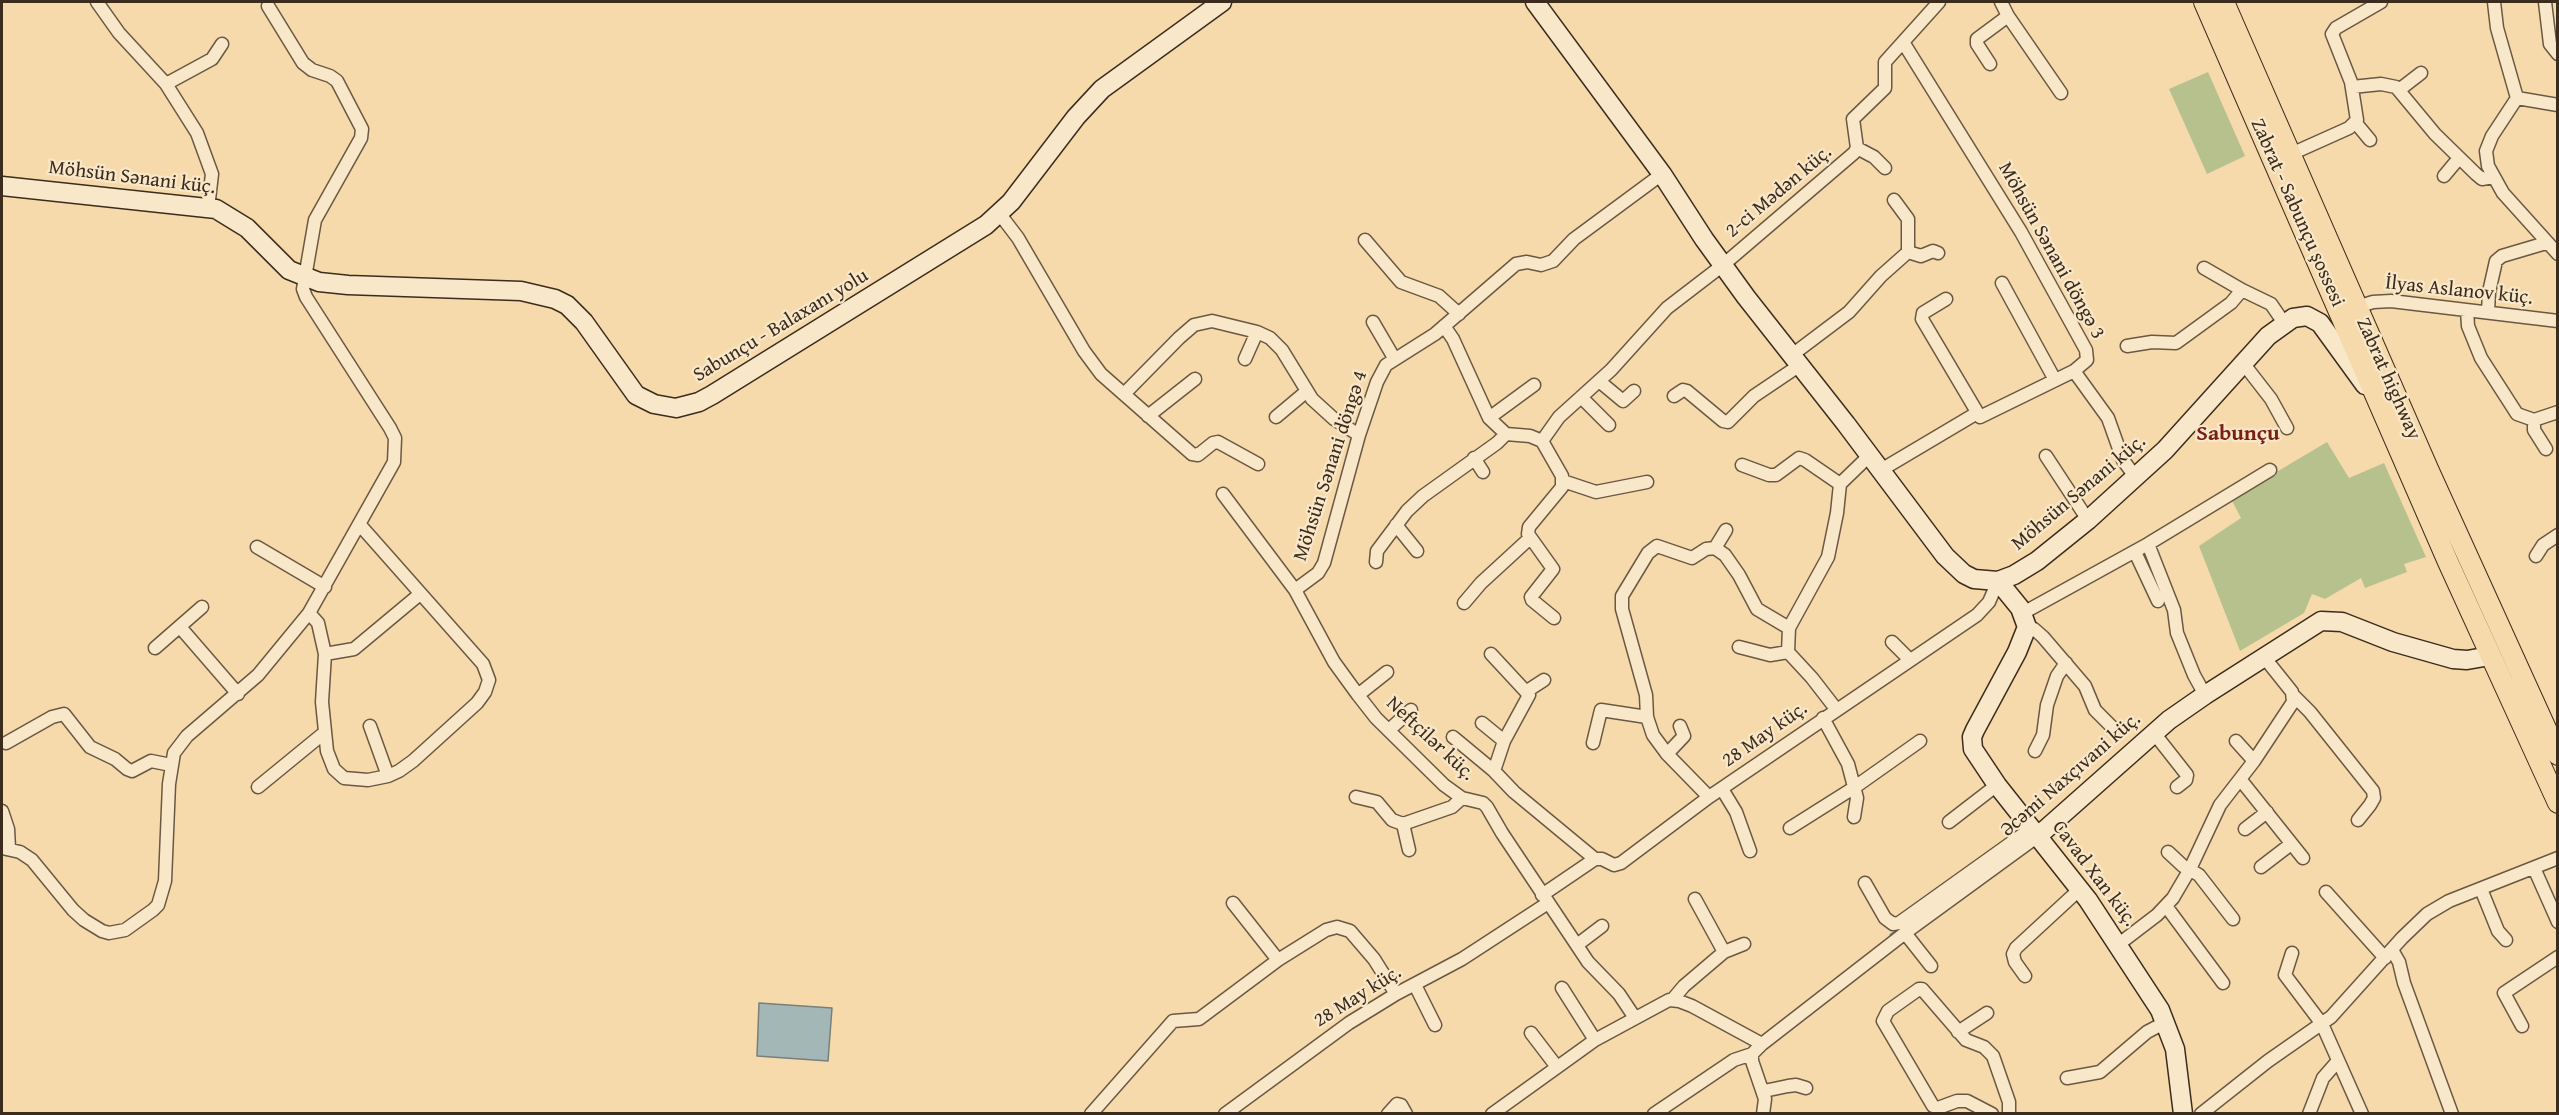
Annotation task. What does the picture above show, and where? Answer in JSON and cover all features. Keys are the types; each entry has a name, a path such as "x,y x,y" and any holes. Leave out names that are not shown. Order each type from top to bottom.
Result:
{"main road":[{"name":"Zabrat - Sabunçu şossesi","path":"2204,2 2475,623 2499,653"},
{"name":"Zabrat highway","path":"2224,2 2357,307 2499,653 2555,742"},
{"path":"2499,653 2558,803"}],"street":[{"path":"97,2 119,33 166,84 197,133 209,160 212,174 208,208"},
{"name":"Sabunçu - Balaxanı yolu","path":"305,278 348,285 521,291 555,298 567,305 584,322 636,395 654,404 676,408 699,402 973,234 999,213 1027,182 1076,117 1102,89 1222,2"},
{"path":"1535,2 1662,174 1723,265 1954,566 1974,579 1998,581 2025,620 2085,686 2096,710 2112,727"},
{"name":"2-ci Mədən küç.","path":"1723,265 1848,160 1857,148 1853,118 1885,88 1885,62 1939,2"},
{"path":"2001,2 2008,16 2061,93"},
{"path":"2291,154 2349,128 2355,122 2357,116 2352,87 2332,34 2336,28 2381,2"},
{"path":"2494,2 2497,28 2517,98 2489,143 2487,158 2493,177 2510,201 2554,249"},
{"path":"2545,2 2550,44 2558,54"},
{"path":"2,811 8,829 5,848 20,852 32,860 84,920 109,933 125,930 153,910 162,894 166,869 171,765 174,753 187,736 258,675 309,613 394,462 395,438 303,289 315,220 361,138 362,129 337,81 312,70 303,63 268,6"},
{"path":"1990,64 1977,44 1977,39 2008,16"},
{"name":"Möhsün Sənani döngə 3","path":"1903,42 2026,240 2086,350 2087,360 2074,371"},
{"path":"166,84 212,59 222,44"},
{"path":"2399,90 2421,73"},
{"path":"2352,87 2389,84 2399,90 2459,158 2482,178 2493,177"},
{"path":"2517,98 2558,105"},
{"path":"2355,122 2370,140"},
{"path":"1857,148 1874,157 1885,168"},
{"path":"2444,176 2459,158"},
{"name":"Möhsün Sənani döngə 4","path":"1295,590 1318,573 1324,562 1359,435 1382,370 1394,358 1417,347 1444,326 1516,264 1527,262 1541,265 1553,261 1574,238 1662,174"},
{"name":"Möhsün Sənani küç.","path":"2,186 208,208 224,213 247,228 282,264 305,278"},
{"path":"1674,396 1683,390 1687,391 1723,421 1728,422 1849,312 1881,276 1908,252 1908,219 1894,200"},
{"path":"999,213 1018,238 1092,363 1192,454 1198,455 1212,443 1218,442 1258,464"},
{"path":"1365,240 1401,282 1439,296 1459,314"},
{"path":"2488,312 2488,292 2496,261 2502,256 2554,249"},
{"path":"1908,252 1920,256 1933,251 1938,253"},
{"path":"1542,441 1559,417 1599,381 1667,308 1723,265"},
{"path":"2204,268 2242,290 2268,301 2284,323 2301,316 2315,319 2379,403"},
{"path":"2002,283 2055,380"},
{"path":"2127,346 2152,342 2176,343 2231,303 2242,290"},
{"path":"1946,299 1923,313 1922,319 1977,413 1984,417 2074,371 2108,418 2123,460 2136,478"},
{"name":"İlyas Aslanov küç.","path":"2357,307 2373,302 2391,302 2558,321"},
{"path":"2467,310 2468,326 2476,348 2517,414 2534,420 2558,412"},
{"path":"1124,394 1194,325 1205,320 1212,321 1257,332 1270,338 1282,350 1306,391 1334,419 1359,435"},
{"path":"1373,322 1394,358"},
{"name":"Möhsün Sənani küç.","path":"1998,581 2025,569 2088,520 2136,478 2165,450 2268,336 2284,323"},
{"path":"1444,326 1453,339 1489,418 1506,434 1530,436 1542,441 1563,482 1596,492 1647,482"},
{"path":"1245,359 1257,332"},
{"path":"2243,363 2268,394 2287,428"},
{"path":"1148,416 1195,379"},
{"path":"1599,381 1623,401 1634,391"},
{"path":"1489,418 1534,385"},
{"path":"1276,417 1306,391"},
{"path":"1581,397 1609,425"},
{"path":"1881,470 1977,413"},
{"path":"2534,420 2534,430 2546,449"},
{"path":"1376,562 1377,550 1423,496 1497,443 1506,434"},
{"path":"1836,709 1788,652 1789,628 1828,557 1837,513 1840,483 1870,455"},
{"path":"2046,456 2088,520"},
{"path":"1474,458 1483,472"},
{"path":"1742,465 1776,475 1799,458 1840,483"},
{"path":"2025,620 2270,470"},
{"path":"1554,618 1530,597 1553,569 1530,538 1529,527 1556,495 1563,482"},
{"name":"Neftçilər küç.","path":"1223,494 1295,590 1334,662 1358,695 1444,785 1462,798 1483,803 1487,807 1577,945 1597,972 1627,1003 1635,1018"},
{"path":"309,613 318,623 325,654 322,702 324,733 334,769 344,778 355,781 388,776 413,761 477,703 485,692 489,680 483,664 360,525"},
{"path":"1396,525 1417,551"},
{"path":"1715,548 1726,530"},
{"path":"2536,556 2543,545 2558,535"},
{"path":"1464,603 1481,583 1530,538"},
{"path":"2148,544 2174,610 2177,633 2205,695"},
{"path":"1709,797 1667,754 1653,735 1647,717 1646,695 1622,609 1622,596 1648,553 1657,546 1692,558 1706,549 1715,548 1725,555 1739,575 1757,609 1789,628"},
{"path":"257,547 325,587"},
{"path":"2135,552 2158,601"},
{"name":"28 May küç.","path":"1225,1113 1348,1023 1470,954 1595,859 1602,859 1614,865 1621,863 1709,797 1977,615 1989,602 1998,581"},
{"path":"325,654 354,649 420,594"},
{"path":"155,648 202,607"},
{"name":"Cavad Xan küç.","path":"2025,620 2017,652 1972,737 1974,749 1997,785 2080,889 2118,944 2166,1022 2175,1049 2183,1113"},
{"name":"Əcəmi Naxçıvani küç.","path":"1654,1113 1719,1069 1743,1056 1752,1054 2035,832 2154,733 2205,695 2313,625 2329,620 2453,659 2467,660 2499,653"},
{"path":"180,627 238,694"},
{"path":"1892,642 1910,660"},
{"path":"1738,647 1770,655 1788,652"},
{"path":"1491,654 1529,695 1504,741 1494,771"},
{"path":"2264,657 2373,791 2374,798 2358,820"},
{"path":"2035,751 2043,735 2047,705 2057,676 2066,663"},
{"path":"1358,695 1387,672"},
{"path":"1527,692 1544,680"},
{"path":"2118,944 2166,906 2179,890 2220,804 2254,761 2290,707 2294,696"},
{"path":"1389,730 1412,710"},
{"path":"1593,743 1601,710 1647,717"},
{"path":"6,743 52,717 64,714 90,747 116,759 127,769 132,771 151,761 171,765"},
{"path":"1823,718 1848,764 1856,787 1857,807 1854,817"},
{"path":"1482,723 1504,741"},
{"path":"370,726 388,776"},
{"path":"1667,754 1684,736 1680,726"},
{"path":"258,787 324,733"},
{"path":"2154,733 2187,775 2177,787"},
{"path":"1453,737 1494,771 1514,792 1595,859"},
{"path":"1790,828 1856,787 1920,741"},
{"path":"2236,741 2254,761"},
{"path":"2240,779 2302,858"},
{"path":"1949,822 1997,785"},
{"path":"1722,789 1736,812 1750,851"},
{"path":"1356,797 1377,802 1392,819 1403,824 1452,807 1462,798"},
{"path":"2245,829 2267,812"},
{"path":"1403,824 1409,850"},
{"path":"1865,883 1885,918 1893,924 1899,923 2035,832"},
{"path":"2261,867 2291,844"},
{"path":"2168,852 2203,880 2233,919"},
{"path":"2201,1113 2268,1061 2322,1024 2343,1005 2415,924 2438,907 2558,858"},
{"path":"2534,868 2558,922"},
{"path":"2025,976 2015,962 2013,954 2016,948 2080,889"},
{"path":"2481,889 2498,931 2506,939"},
{"path":"2326,892 2388,954 2399,962 2404,983 2452,1113"},
{"path":"1695,899 1724,952"},
{"path":"1233,903 1278,960"},
{"path":"2166,906 2223,983"},
{"path":"1577,945 1602,926"},
{"path":"1090,1113 1173,1021 1199,1018 1278,960 1326,930 1337,927 1350,931 1384,973 1396,994"},
{"path":"1905,933 1931,966"},
{"path":"1492,1113 1595,1040 1662,1002 1673,999 1684,986 1724,952 1744,944"},
{"path":"2292,953 2285,975 2322,1024 2337,1062 2362,1113"},
{"path":"2522,1026 2504,993 2558,957"},
{"path":"1414,985 1435,1025"},
{"path":"1562,988 1595,1040"},
{"path":"1992,1113 1967,1101 1957,1101 1938,1108 1933,1106 1883,1021 1884,1016 1919,989 1922,990 1958,1032 1972,1044 1984,1047 1993,1056 2009,1102 2008,1113"},
{"path":"1673,999 1762,1044"},
{"path":"1958,1032 1986,1013"},
{"path":"2067,1078 2100,1072 2147,1032 2166,1022"},
{"path":"1531,1032 1557,1067"},
{"path":"1752,1054 1754,1068 1764,1091 1763,1113"},
{"path":"2309,1113 2323,1078 2337,1062"},
{"path":"1764,1091 1796,1085 1806,1088"},
{"path":"1388,1113 1397,1104 1401,1105 1406,1113"}],"green space":[{"path":"2208,72 2245,156 2207,174 2169,89"},
{"path":"2327,442 2349,478 2384,463 2426,557 2404,564 2407,572 2365,588 2361,578 2325,599 2312,594 2304,613 2240,651 2199,546 2241,518 2231,499"}],"shaded area":[{"path":"759,1003 832,1008 828,1061 757,1056"}],"waterway":[{"path":"1891,935 1904,926"}],"district":[{"name":"Sabunçu","path":"2238,434"}]}
